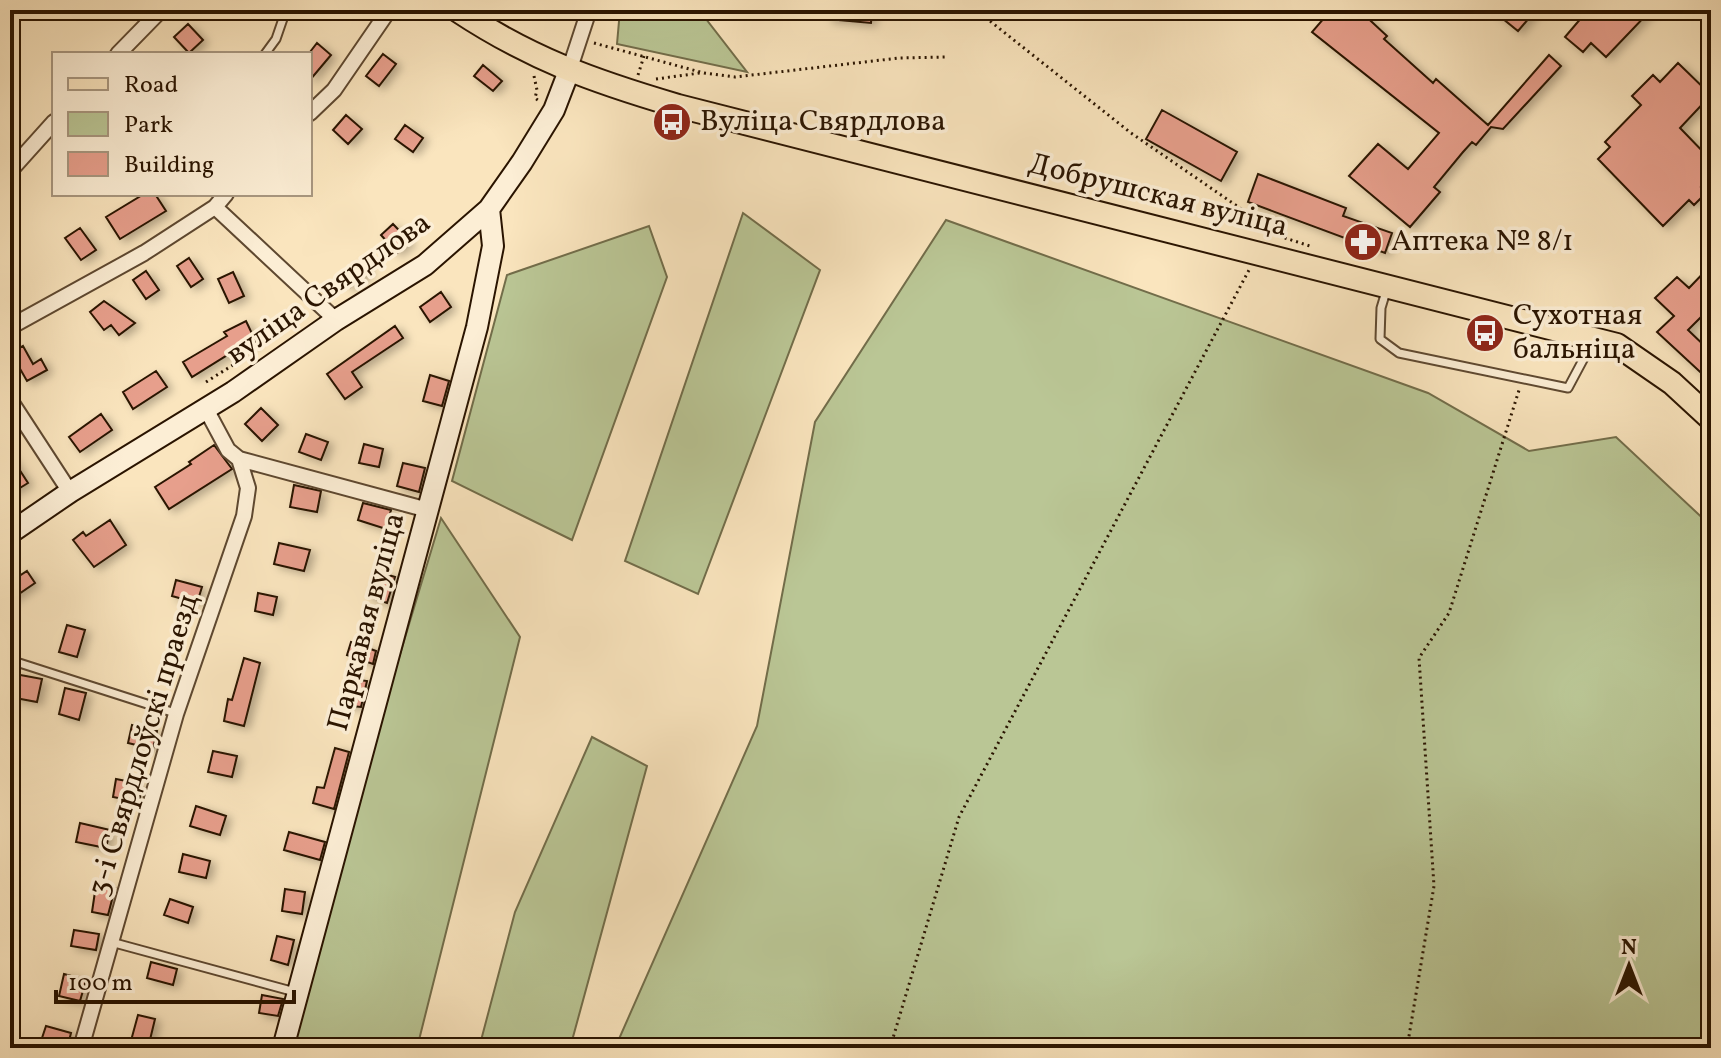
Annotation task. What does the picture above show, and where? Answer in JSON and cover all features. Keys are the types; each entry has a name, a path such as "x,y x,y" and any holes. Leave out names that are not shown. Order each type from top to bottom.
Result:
{"main road":[{"name":"Добрушская вуліца","path":"457,10 527,52 569,71 678,106 1617,345 1672,383 1711,419"}],"street":[{"path":"120,52 161,10"},
{"path":"312,111 334,90 389,10"},
{"name":"вуліца Свярдлова","path":"10,533 425,265 489,209 554,110 589,10"},
{"path":"10,171 52,124"},
{"path":"10,327 144,253 215,207 223,196"},
{"path":"215,207 336,320"},
{"name":"Паркавая вуліца","path":"283,1048 482,300 493,246 489,209"},
{"path":"10,400 70,492"},
{"path":"206,409 228,450 239,459 428,510"},
{"name":"3-і Свярдлоўскі праезд","path":"81,1048 176,714 244,516 248,488 239,459"}],"lane":[{"path":"266,52 276,39 286,10"},
{"path":"1388,286 1381,308 1380,339 1399,353 1568,388 1594,339"},
{"path":"10,660 176,714"},
{"path":"111,942 297,992"}],"path":[{"path":"976,10 1131,133 1282,237 1314,247"},
{"path":"579,38 704,73 735,77 899,58 945,57"},
{"path":"636,82 644,56"},
{"path":"650,80 704,73"},
{"path":"890,1048 959,817 1259,252"},
{"path":"206,382 244,358"},
{"path":"1407,1048 1434,886 1419,658 1449,613 1522,380"}],"green space":[{"path":"620,10 699,10 747,72 617,44"},
{"path":"743,213 820,270 698,594 625,561"},
{"path":"946,220 1428,393 1529,451 1616,437 1711,526 1711,1048 615,1048 757,726 815,422"},
{"path":"649,226 667,277 572,540 452,481 507,275"},
{"path":"441,518 520,637 417,1048 293,1048 370,754"},
{"path":"592,737 647,766 570,1048 479,1048 515,912"}],"building":[{"path":"829,10 872,10 871,23 828,19"},
{"path":"1331,10 1359,10 1387,36 1384,39 1433,83 1436,79 1488,125 1549,55 1561,66 1503,129 1491,127 1476,145 1472,142 1434,187 1440,192 1410,227 1349,176 1378,144 1408,169 1439,133 1312,32"},
{"path":"1492,10 1536,10 1518,31"},
{"path":"1588,10 1651,10 1606,57 1591,43 1583,52 1565,37"},
{"path":"188,24 203,40 188,52 174,37"},
{"path":"317,43 331,55 312,78 312,52"},
{"path":"383,54 396,64 379,86 366,76"},
{"path":"1678,63 1711,95 1680,128 1711,160 1711,177 1701,187 1707,192 1694,205 1689,200 1663,226 1598,159 1610,147 1605,142 1641,105 1632,96 1653,75 1660,82"},
{"path":"483,65 502,81 493,91 474,76"},
{"path":"1162,110 1237,152 1221,181 1146,139"},
{"path":"346,115 362,129 348,144 333,130"},
{"path":"405,125 423,138 413,152 395,139"},
{"path":"1258,174 1346,208 1343,216 1392,233 1385,253 1248,202"},
{"path":"141,196 156,196 166,211 120,239 106,217"},
{"path":"393,224 410,242 397,253 381,235"},
{"path":"80,228 96,250 81,260 65,238"},
{"path":"189,258 203,279 191,287 177,266"},
{"path":"360,261 369,271 350,287 342,278"},
{"path":"1711,265 1711,307 1688,330 1711,352 1711,382 1657,332 1674,316 1655,298 1677,277 1689,288"},
{"path":"146,271 159,290 146,299 133,280"},
{"path":"233,272 244,296 229,303 218,279"},
{"path":"441,292 451,307 430,322 420,307"},
{"path":"104,301 135,323 119,335 111,325 104,330 90,312"},
{"path":"246,321 256,342 192,377 183,362 227,336 224,332"},
{"path":"395,326 403,338 352,372 362,387 345,399 327,374"},
{"path":"23,346 33,364 41,359 47,370 27,381 11,353"},
{"path":"156,371 167,387 133,409 123,392"},
{"path":"430,375 449,381 442,406 423,401"},
{"path":"261,408 278,425 262,441 245,424"},
{"path":"101,414 112,430 80,452 69,437"},
{"path":"306,434 328,442 321,460 299,452"},
{"path":"364,444 383,449 379,467 359,463"},
{"path":"214,445 232,469 169,509 155,487"},
{"path":"10,455 28,483 10,494"},
{"path":"403,463 425,468 419,492 397,486"},
{"path":"294,485 321,491 317,512 290,507"},
{"path":"363,503 391,510 386,529 358,520"},
{"path":"110,520 126,545 94,567 73,540 83,532 86,536"},
{"path":"279,543 310,550 304,571 274,564"},
{"path":"27,571 35,583 10,600 10,582"},
{"path":"375,571 395,577 387,603 367,596"},
{"path":"176,580 202,587 197,603 172,596"},
{"path":"258,593 277,597 273,615 255,611"},
{"path":"67,625 85,630 77,657 59,652"},
{"path":"351,642 376,651 373,664 347,655"},
{"path":"244,658 260,663 244,726 224,721 228,699 232,700"},
{"path":"15,674 42,679 37,702 10,697"},
{"path":"346,678 367,681 361,707 342,705"},
{"path":"65,688 86,693 79,720 59,714"},
{"path":"132,725 157,731 153,749 128,743"},
{"path":"335,748 349,752 334,809 313,803 317,787 324,788"},
{"path":"213,751 237,756 232,777 208,772"},
{"path":"116,779 142,784 139,802 113,797"},
{"path":"196,806 226,816 220,835 190,826"},
{"path":"80,823 110,830 106,848 76,842"},
{"path":"289,832 325,842 320,860 284,850"},
{"path":"183,854 210,861 206,878 179,872"},
{"path":"96,885 115,888 108,915 92,912"},
{"path":"285,889 305,892 302,914 282,911"},
{"path":"170,899 193,907 188,923 164,915"},
{"path":"74,930 99,934 96,950 71,946"},
{"path":"277,936 294,940 288,965 271,960"},
{"path":"151,962 177,969 173,985 147,978"},
{"path":"64,974 86,980 80,1001 59,996"},
{"path":"262,995 283,999 278,1016 259,1013"},
{"path":"138,1015 155,1019 148,1048 129,1048"},
{"path":"46,1026 71,1033 68,1045 42,1038"}],"place":[{"name":"Вуліца Свярдлова","path":"672,122"},
{"name":"Аптека № 8/1","path":"1363,242"},
{"name":"Сухотная бальніца","path":"1485,333"}]}
